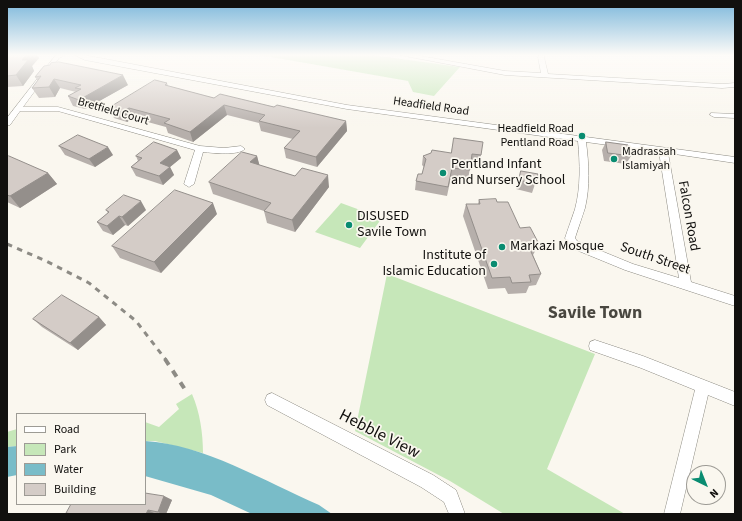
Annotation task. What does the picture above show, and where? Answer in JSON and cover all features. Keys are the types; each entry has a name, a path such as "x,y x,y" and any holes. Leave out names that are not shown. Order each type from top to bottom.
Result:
{"street":[{"path":"7,123 40,79"},
{"name":"Headfield Road","path":"199,79 347,107 735,160"},
{"path":"604,79 722,86 735,85"},
{"name":"Bretfield Court","path":"18,109 58,109 200,149 224,151 241,149"},
{"path":"714,115 735,116"},
{"name":"South Street","path":"582,140 583,187 580,208 570,238 573,244 629,267 735,301"},
{"path":"189,184 200,149"},
{"name":"Falcon Road","path":"663,151 686,286"},
{"path":"594,346 643,362 735,399"},
{"path":"672,514 703,386"},
{"name":"Hebble View","path":"272,400 427,481 450,496 457,514"}],"green space":[{"path":"398,79 449,79 434,96 413,92 408,81"},
{"name":"DISUSED Savile Town","path":"341,203 382,218 360,248 315,232"},
{"path":"387,274 595,354 547,469 625,514 504,514 450,481 355,431"},
{"path":"192,394 200,423 203,453 155,441 146,441 146,422 159,427 179,409 176,404"},
{"path":"16,429 16,446 7,447 7,432"}],"water":[{"path":"146,441 189,449 212,457 256,475 319,505 332,514 252,514 211,495 146,476"},
{"path":"16,446 16,475 7,477 7,447"}],"building":[{"path":"39,79 54,79 49,87 32,88"},
{"path":"55,79 115,79 79,100 68,96 81,89 75,88 81,85"},
{"path":"155,80 167,83 165,85 214,98 220,94 274,107 277,105 346,121 316,157 284,148 300,131 259,121 265,115 224,105 190,132 164,123 170,119 129,108 122,112 109,108"},
{"path":"78,135 108,147 89,159 59,146"},
{"path":"454,138 483,142 481,155 472,154 470,170 452,168 448,187 416,181 418,174 422,174 426,159 423,156 431,153 432,150 451,153"},
{"path":"154,142 177,150 160,163 170,167 159,176 131,167 142,158 136,156"},
{"path":"606,142 628,145 631,156 608,153"},
{"path":"242,152 257,156 250,162 295,176 302,168 328,175 292,220 264,211 271,203 209,182"},
{"path":"9,156 48,173 10,196 7,195 7,157"},
{"path":"521,171 538,174 535,184 519,180"},
{"path":"175,190 213,203 154,262 112,246"},
{"path":"124,195 141,201 122,217 119,216 107,226 97,222 109,212 106,210"},
{"name":"Markazi Mosque","path":"496,199 497,202 508,202 520,228 530,227 539,244 528,245 541,274 529,275 531,282 512,283 510,277 492,278 466,204 480,204 479,200"},
{"path":"62,295 99,317 70,343 33,319"},
{"path":"146,493 164,496 158,512 148,510 146,514 66,513 70,505 146,505"}],"railway":[{"path":"7,244 46,261 89,283 136,321 166,360"},
{"path":"165,359 188,394"}],"place":[{"name":"Headfield Road Pentland Road","path":"582,136"},
{"name":"Madrassah Islamiyah","path":"614,159"},
{"name":"Pentland Infant and Nursery School","path":"443,173"},
{"name":"DISUSED Savile Town","path":"349,225"},
{"name":"Markazi Mosque","path":"502,247"},
{"name":"Institute of Islamic Education","path":"494,264"}],"district":[{"name":"Savile Town","path":"595,314"}]}
